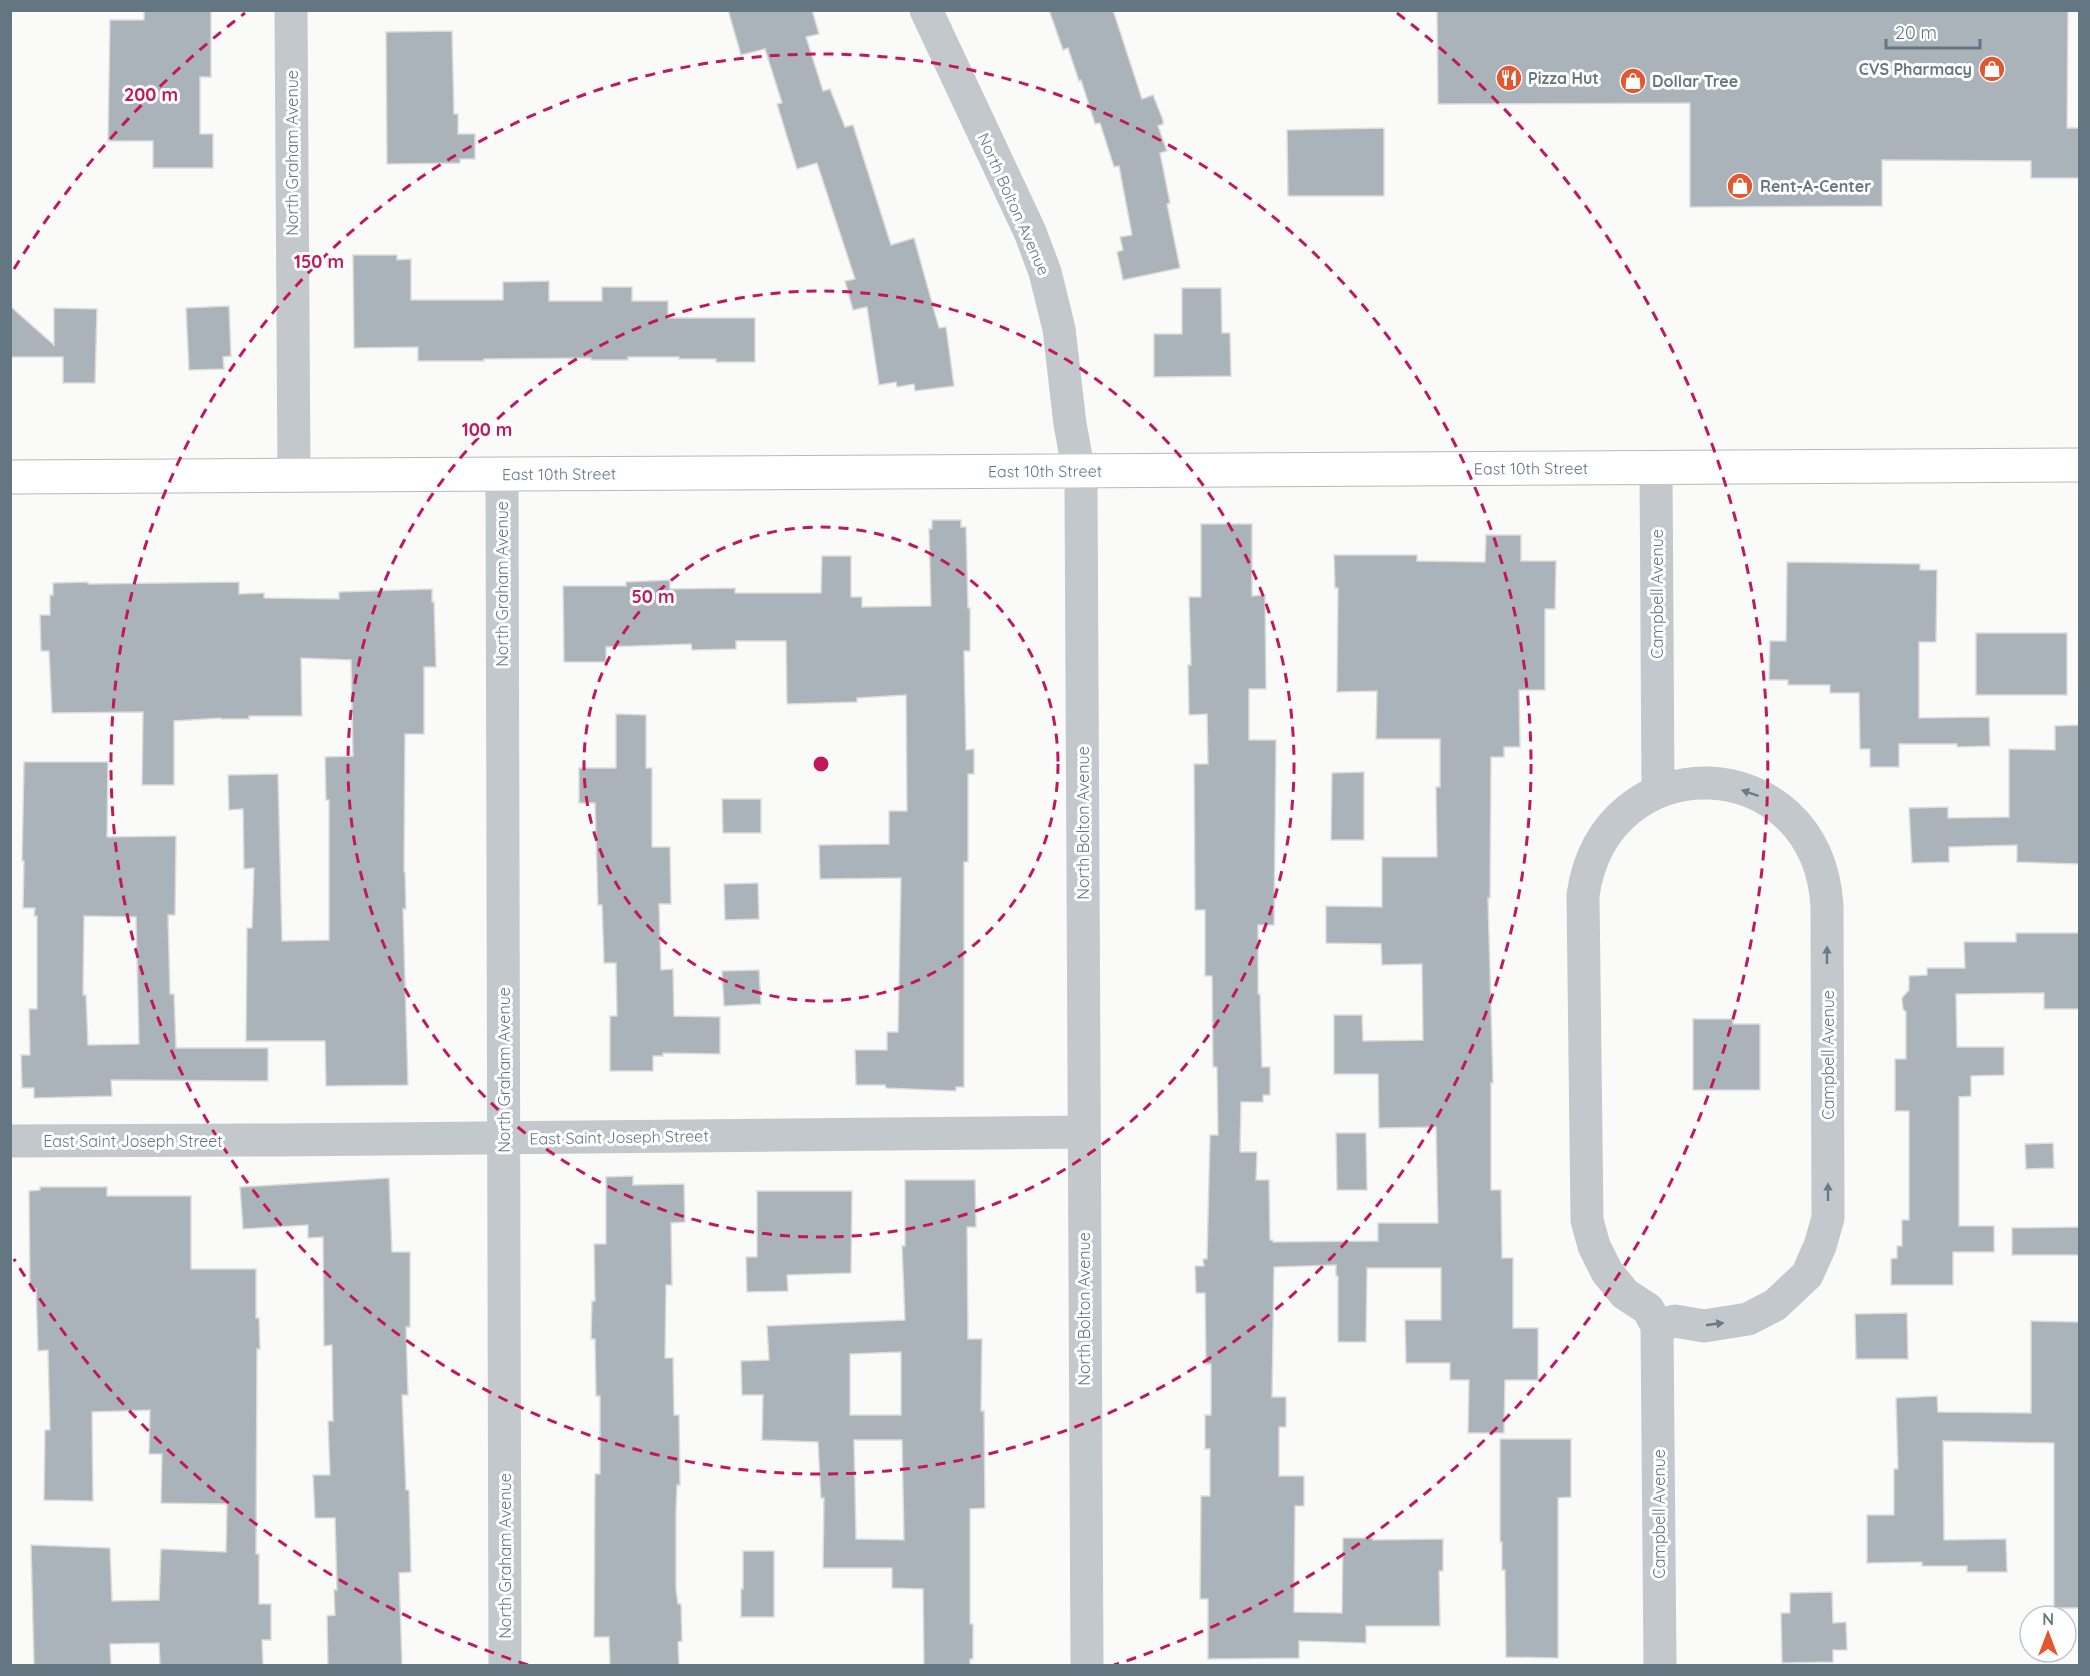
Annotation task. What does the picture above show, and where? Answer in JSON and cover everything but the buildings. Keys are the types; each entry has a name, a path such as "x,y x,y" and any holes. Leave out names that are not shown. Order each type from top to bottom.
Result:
{"main road":[{"name":"East 10th Street","path":"10,477 2079,465"}],"street":[{"name":"North Graham Avenue","path":"291,10 294,475"},
{"name":"North Bolton Avenue","path":"926,10 1030,231 1045,272 1059,329 1082,509 1087,1665"},
{"name":"Campbell Avenue","path":"1656,468 1658,792"},
{"name":"North Graham Avenue","path":"502,475 505,1665"},
{"name":"Campbell Avenue","path":"1657,1326 1675,1321 1704,1326 1748,1319 1775,1305 1807,1275 1825,1232 1828,1204 1827,906 1824,874 1813,846 1795,822 1773,803 1760,796 1716,783 1687,783 1658,792 1632,806 1610,827 1594,853 1583,896 1587,1220 1594,1246 1607,1272 1625,1294 1648,1309 1657,1326 1660,1665"},
{"name":"East Saint Joseph Street","path":"10,1141 1083,1132"}],"place":[{"name":"CVS Pharmacy","path":"1992,69"},
{"name":"Pizza Hut","path":"1509,78"},
{"name":"Dollar Tree","path":"1633,81"},
{"name":"Rent-A-Center","path":"1740,186"}]}
